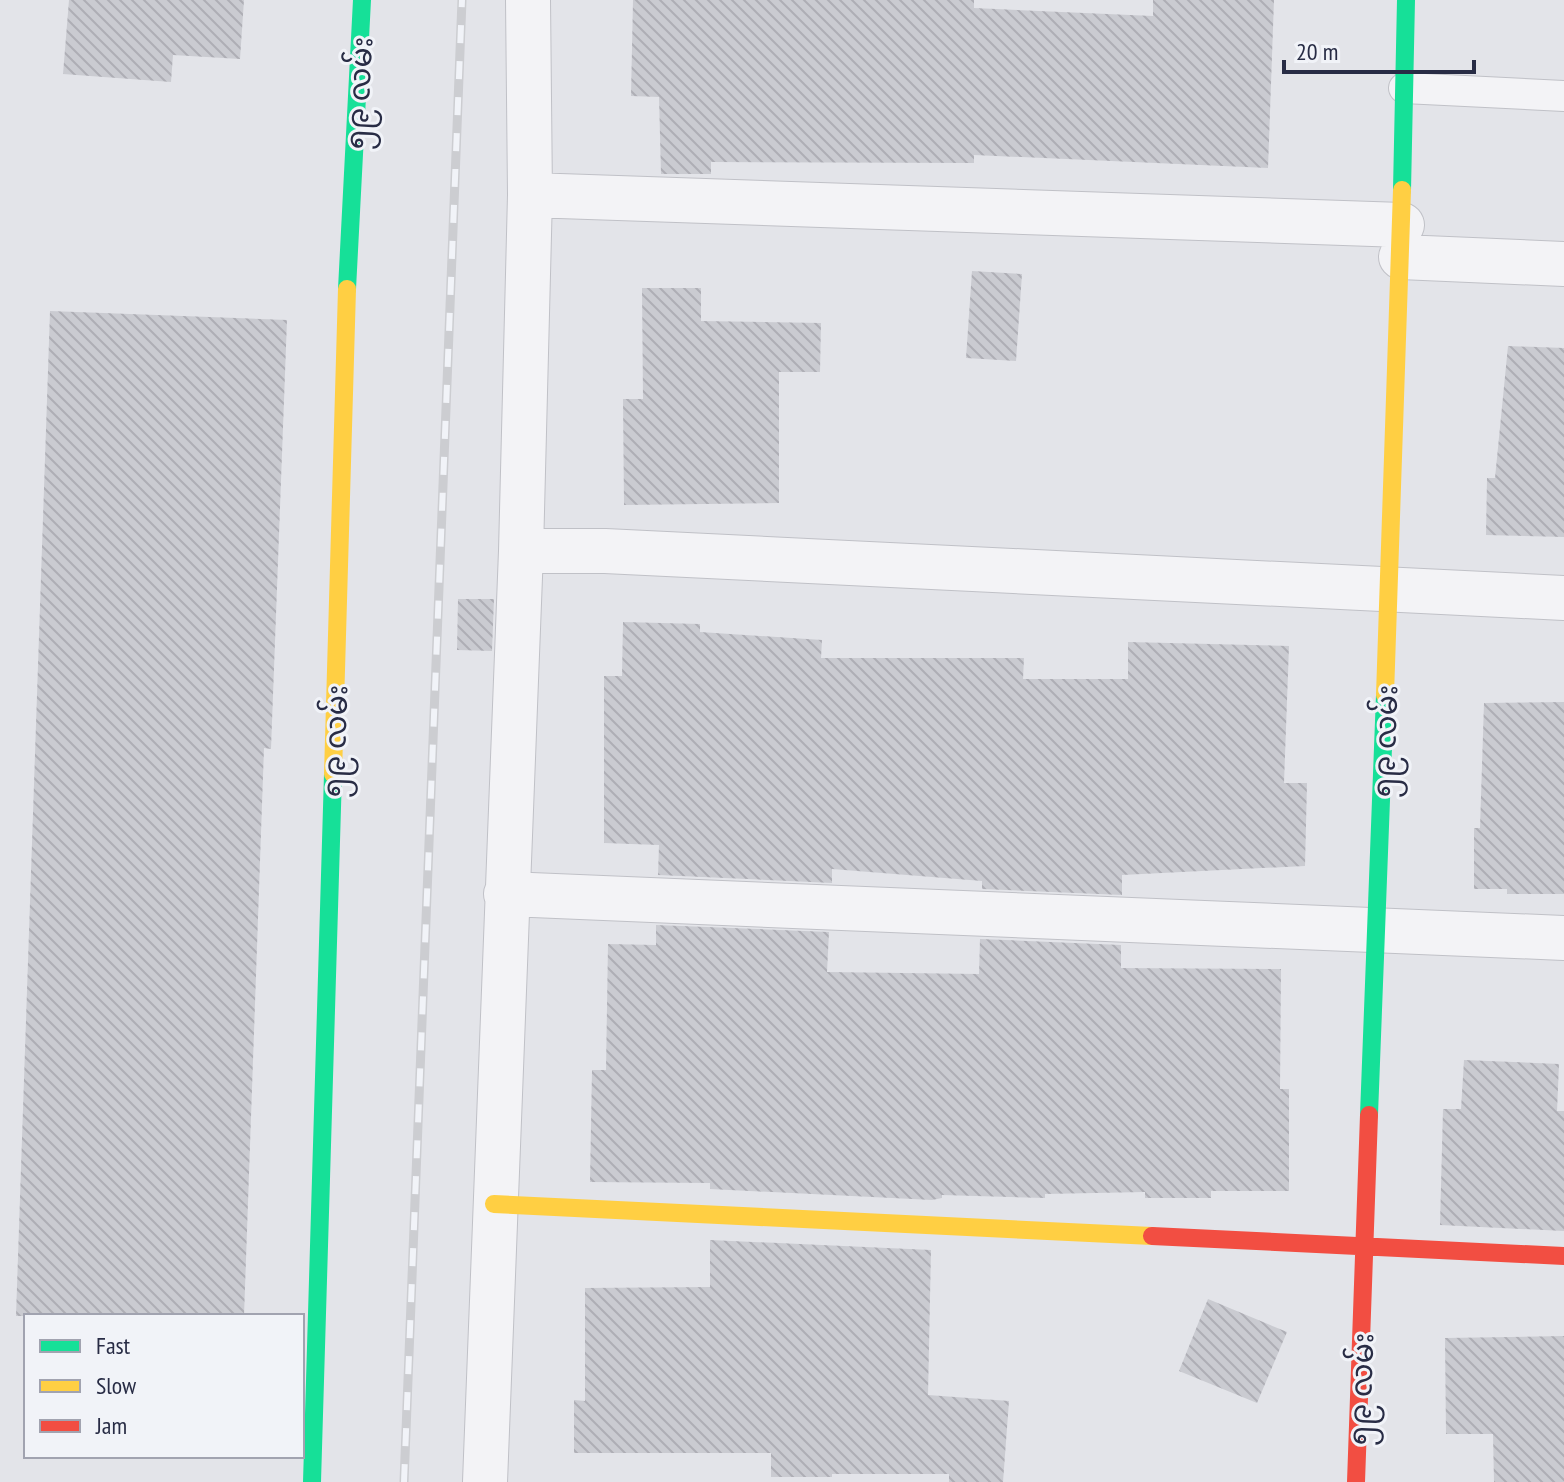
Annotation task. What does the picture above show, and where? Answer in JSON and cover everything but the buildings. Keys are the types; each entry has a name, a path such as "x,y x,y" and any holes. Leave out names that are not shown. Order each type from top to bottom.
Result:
{"street":[{"name":"၅၉ လမ်း","path":"312,1482 346,314 362,0"},
{"path":"485,1482 521,551 530,195 528,0"},
{"name":"၅၉ လမ်း","path":"1356,1482 1401,241 1406,0"},
{"path":"530,195 1401,241 1564,264"},
{"path":"521,551 605,551 1564,598"},
{"path":"506,894 1564,938"},
{"path":"494,1204 1564,1256"}],"lane":[{"path":"1404,88 1564,96"}],"railway":[{"path":"404,1482 462,0"}],"traffic: fast":[{"path":"347,289 362,0"},
{"path":"1402,190 1406,0"},
{"path":"1369,1115 1385,695"},
{"path":"312,1482 333,774"}],"traffic: slow":[{"path":"1385,695 1402,190"},
{"path":"333,774 347,289"},
{"path":"494,1204 1152,1236"}],"traffic: jam":[{"path":"1356,1482 1369,1115"},
{"path":"1152,1236 1564,1256"}]}
